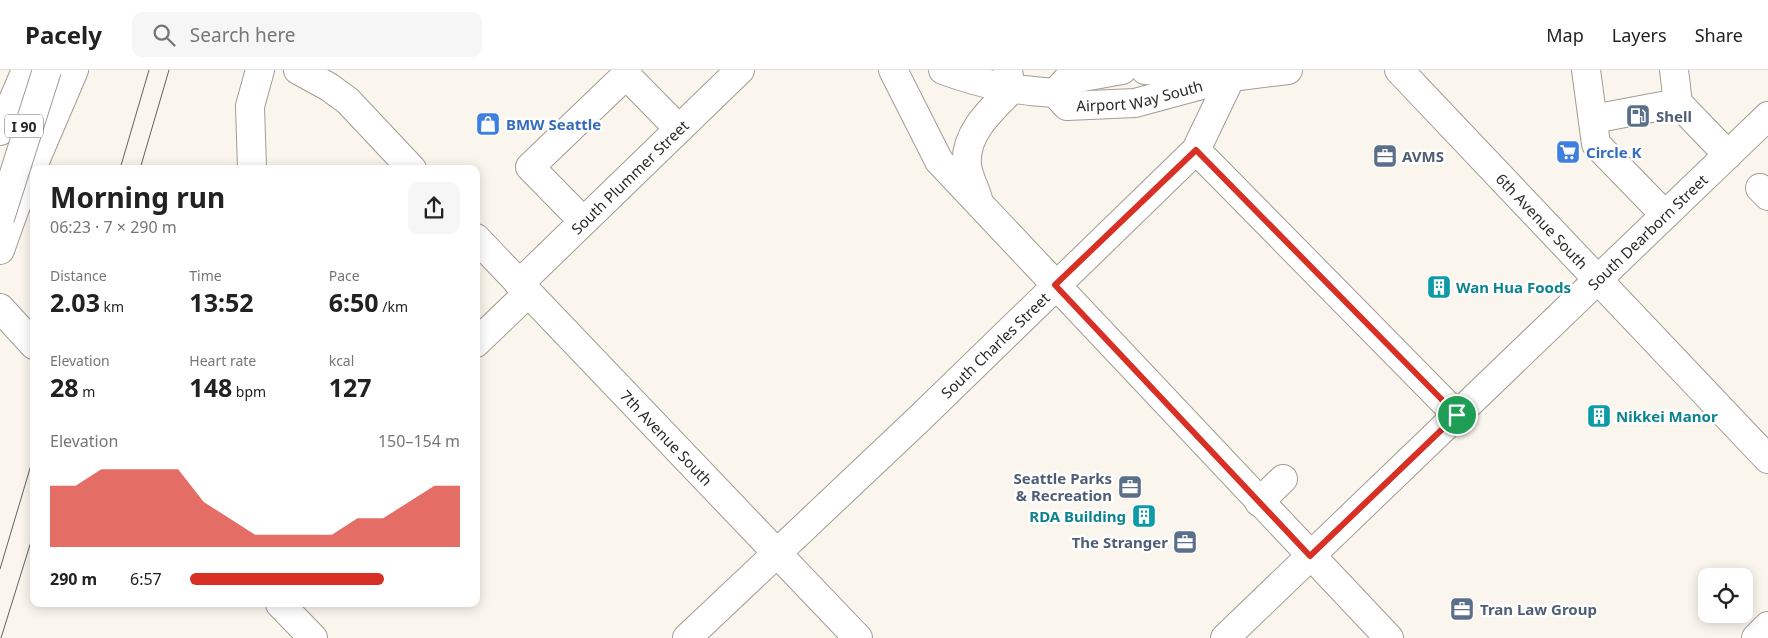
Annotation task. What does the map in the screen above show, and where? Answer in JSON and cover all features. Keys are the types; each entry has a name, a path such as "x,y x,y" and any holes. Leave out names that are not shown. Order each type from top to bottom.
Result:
{"main road":[{"name":"I 90","path":"0,131 26,70"},
{"name":"I 90","path":"0,182 48,70"},
{"path":"0,218 48,70"},
{"path":"33,165 74,70"},
{"path":"252,165 250,106 260,70"},
{"path":"298,70 329,87 348,101 408,165"},
{"name":"South Plummer Street","path":"480,338 583,221 740,70"},
{"path":"893,70 939,161 982,209 1389,638"},
{"name":"Airport Way South","path":"944,70 973,81 1009,80 1055,93 1067,106 1135,103 1228,73"},
{"name":"Airport Way South","path":"1055,93 1067,80 1122,70"},
{"name":"Airport Way South","path":"1145,70 1228,73"},
{"path":"1228,73 1288,70"},
{"name":"6th Avenue South","path":"1399,70 1768,459"},
{"path":"1586,70 1596,144 1665,216"},
{"path":"1674,70 1678,103 1728,155"},
{"name":"South Charles Street","path":"687,638 920,418 1196,150 1228,73"},
{"path":"583,221 530,167 626,75 679,129"},
{"path":"982,209 967,166 969,140 1009,80"},
{"path":"1593,119 1678,103"},
{"name":"South Dearborn Street","path":"1225,638 1768,116"},
{"path":"1196,150 1457,415"},
{"path":"0,250 30,173"},
{"path":"1768,191 1760,188 1768,196"},
{"name":"7th Avenue South","path":"480,242 858,638"},
{"path":"0,308 30,341"},
{"path":"1260,502 1283,479"},
{"path":"283,607 313,638"},
{"path":"1756,638 1768,626"}],"tram line":[{"path":"121,165 149,70"},
{"path":"141,165 169,70"},
{"path":"0,569 30,468"},
{"path":"1,638 30,545"}],"place":[{"name":"Shell","path":"1638,116"},
{"name":"BMW Seattle","path":"488,124"},
{"name":"Circle K","path":"1568,152"},
{"name":"AVMS","path":"1385,156"},
{"name":"Wan Hua Foods","path":"1439,287"},
{"name":"Nikkei Manor","path":"1599,416"},
{"name":"Seattle Parks & Recreation","path":"1130,487"},
{"name":"RDA Building","path":"1144,516"},
{"name":"The Stranger","path":"1185,542"},
{"name":"Tran Law Group","path":"1462,609"}],"route":[{"path":"1196,150 1457,415 1310,556 1055,285 1196,150"}]}
